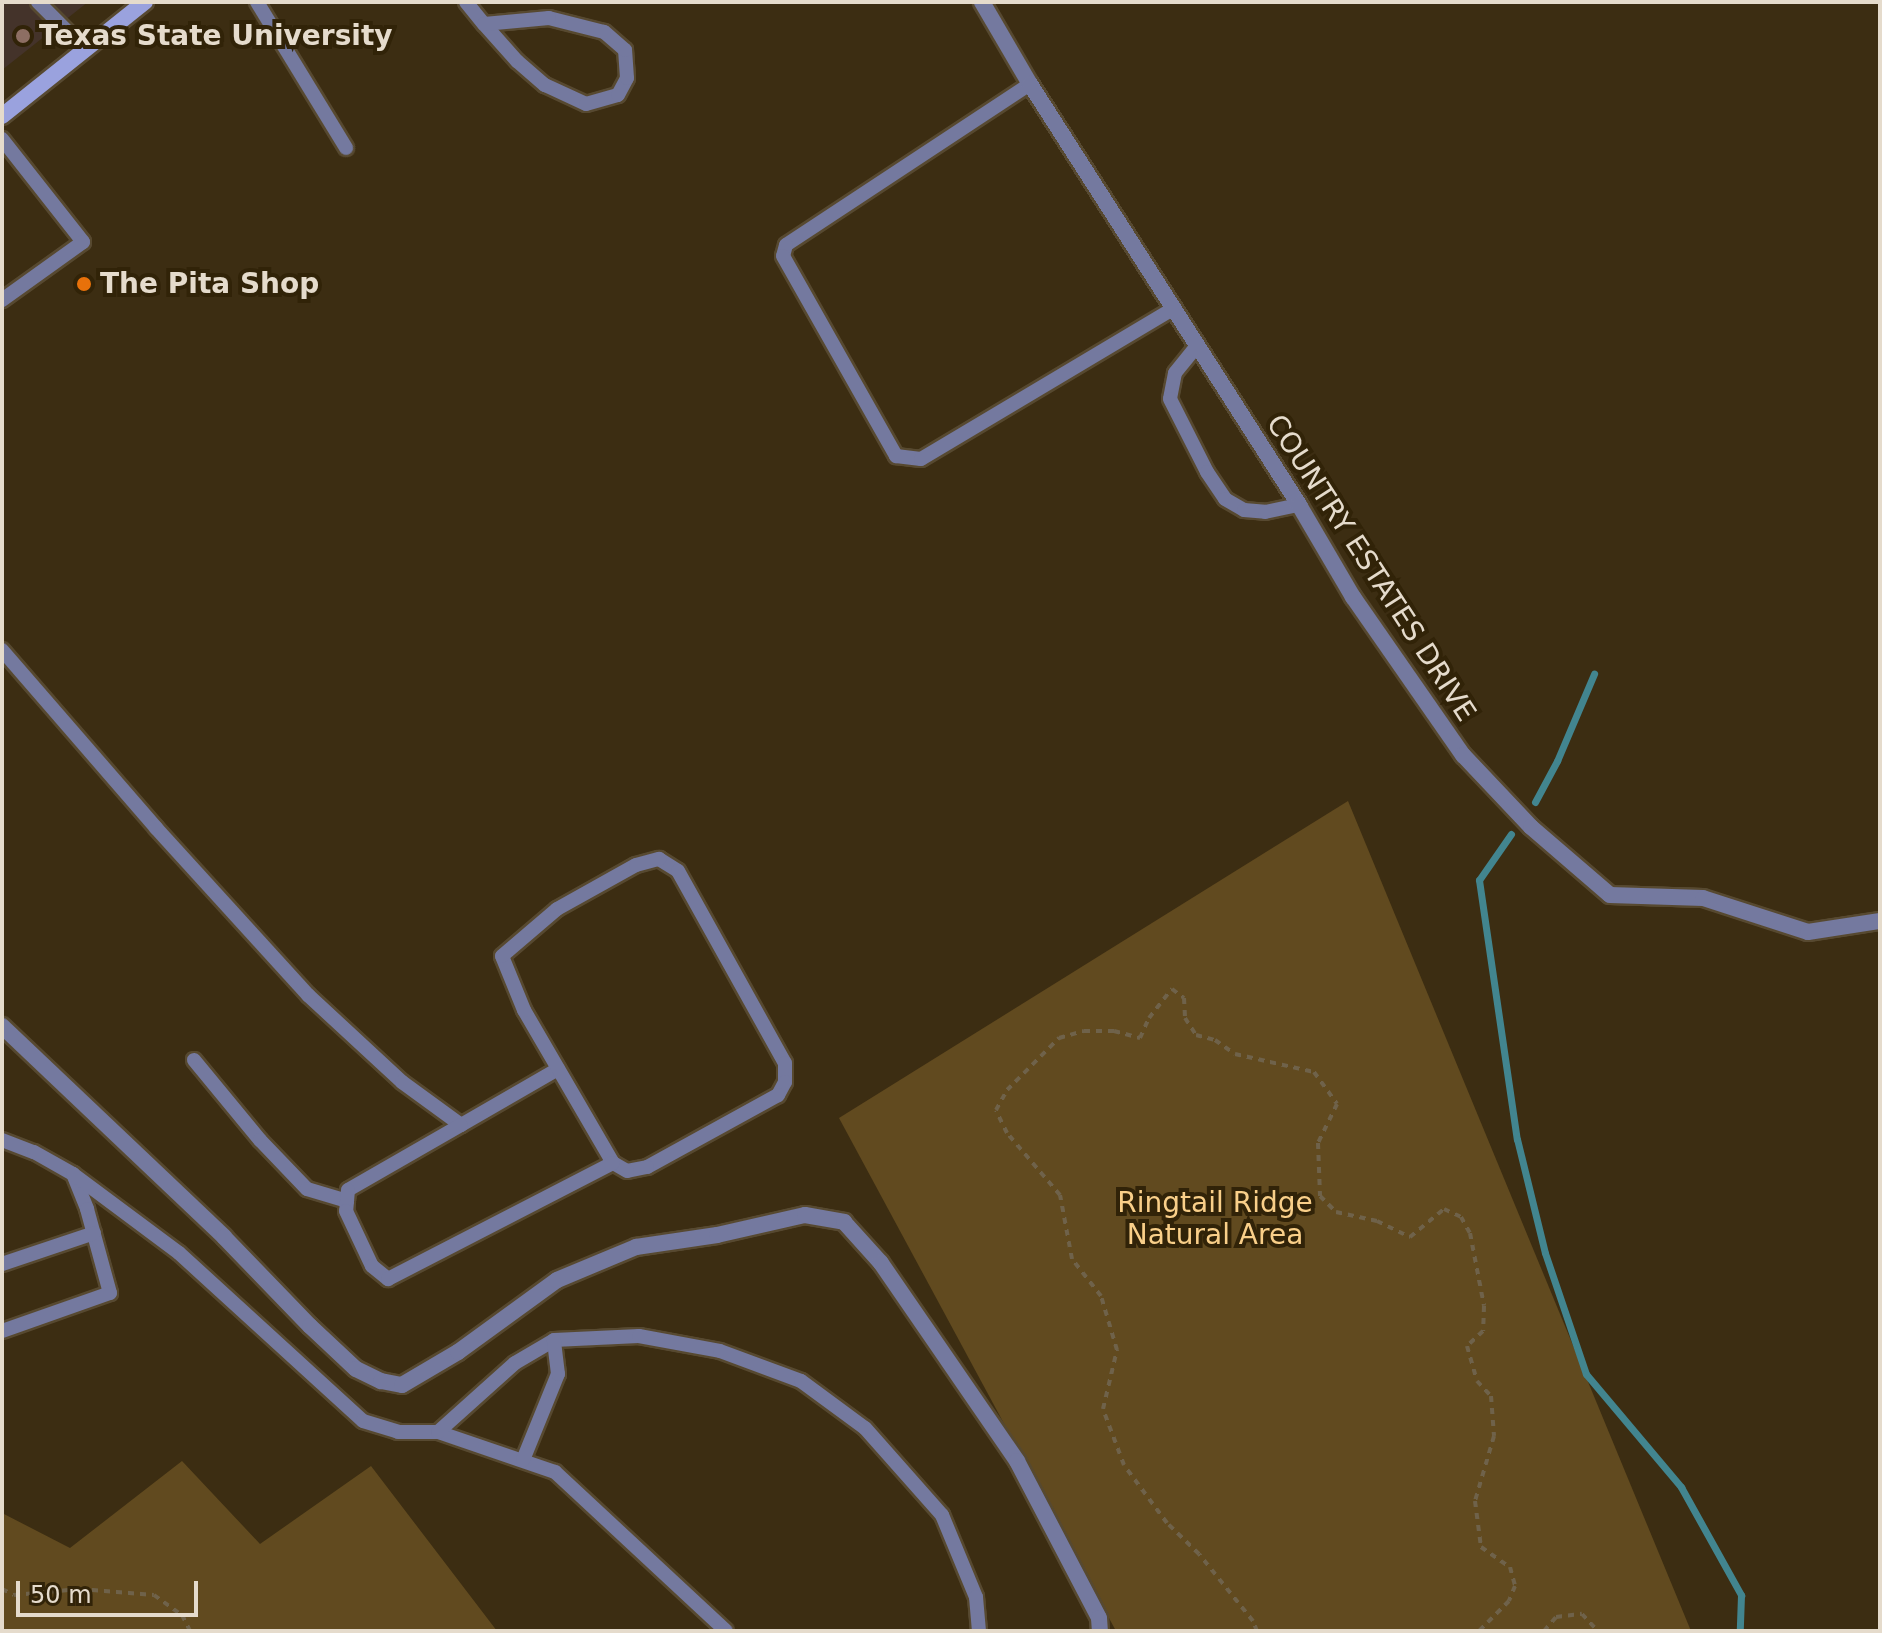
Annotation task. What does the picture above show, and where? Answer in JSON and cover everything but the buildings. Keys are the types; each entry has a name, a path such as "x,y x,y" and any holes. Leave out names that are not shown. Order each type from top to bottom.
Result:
{"main road":[{"path":"2,116 136,5"}],"street":[{"name":"COUNTRY ESTATES DRIVE","path":"982,2 1030,84 1299,505 1353,597 1463,755 1531,827 1610,895 1703,898 1808,932 1880,921"},
{"path":"2,1026 224,1237 310,1326 356,1369 381,1381 402,1385 458,1352 557,1280 636,1247 717,1235 805,1215 844,1222 881,1263 1017,1461 1099,1618 1100,1631"}],"lane":[{"path":"38,2 85,49"},
{"path":"257,2 346,148"},
{"path":"466,2 484,24 517,61 545,85 586,104 618,95 627,78 625,50 604,32 549,18 484,24"},
{"path":"1030,84 786,245 783,256 896,456 921,459 1173,309"},
{"path":"2,139 83,242 2,300"},
{"path":"1196,347 1175,373 1170,399 1207,472 1225,499 1244,510 1265,512 1299,505"},
{"path":"2,650 156,828 308,995 402,1082 461,1125"},
{"path":"659,859 678,871 785,1063 785,1082 778,1095 647,1167 627,1171 613,1163 558,1069 524,1010 502,956 557,909 636,865 659,859"},
{"path":"194,1060 260,1140 307,1189 347,1201"},
{"path":"558,1069 348,1190 346,1211 372,1266 388,1279 613,1163"},
{"path":"2,1140 34,1152 73,1174 179,1253 363,1421 398,1432 438,1432 555,1472 726,1631"},
{"path":"2,1331 110,1293 94,1233 73,1174"},
{"path":"2,1264 94,1233"},
{"path":"438,1432 515,1363 554,1340 639,1336 720,1351 801,1381 865,1428 942,1515 976,1597 979,1631"},
{"path":"523,1460 558,1374 554,1340"}],"path":[{"path":"1257,1631 1253,1621 1199,1554 1167,1523 1124,1465 1103,1409 1117,1350 1101,1296 1072,1259 1060,1195 1007,1133 996,1110 1007,1090 1059,1038 1084,1031 1114,1031 1140,1038 1149,1018 1172,989 1184,998 1185,1018 1196,1035 1215,1040 1235,1054 1314,1072 1337,1104 1318,1143 1320,1196 1336,1212 1377,1221 1410,1237 1444,1209 1461,1217 1470,1233 1484,1306 1483,1331 1467,1346 1477,1381 1491,1396 1494,1436 1475,1501 1481,1547 1510,1567 1515,1586 1509,1601 1479,1631"},
{"path":"2,1589 14,1595 80,1589 154,1595 182,1615 190,1631"},
{"path":"1544,1631 1556,1617 1582,1614 1598,1631"}],"shaded area":[{"name":"Texas State University","path":"2,2 88,2 2,70"}],"green space":[{"name":"Ringtail Ridge Natural Area","path":"1348,801 1691,1631 1116,1631 839,1118"},
{"path":"182,1461 260,1544 371,1466 497,1631 2,1631 2,1513 70,1548"}],"waterway":[{"path":"1535,802 1557,761 1594,674"},
{"path":"1511,834 1479,880 1517,1139 1545,1253 1586,1374 1681,1487 1741,1595 1740,1631"}],"place":[{"name":"Texas State University","path":"23,36"},
{"name":"The Pita Shop","path":"84,284"}]}
